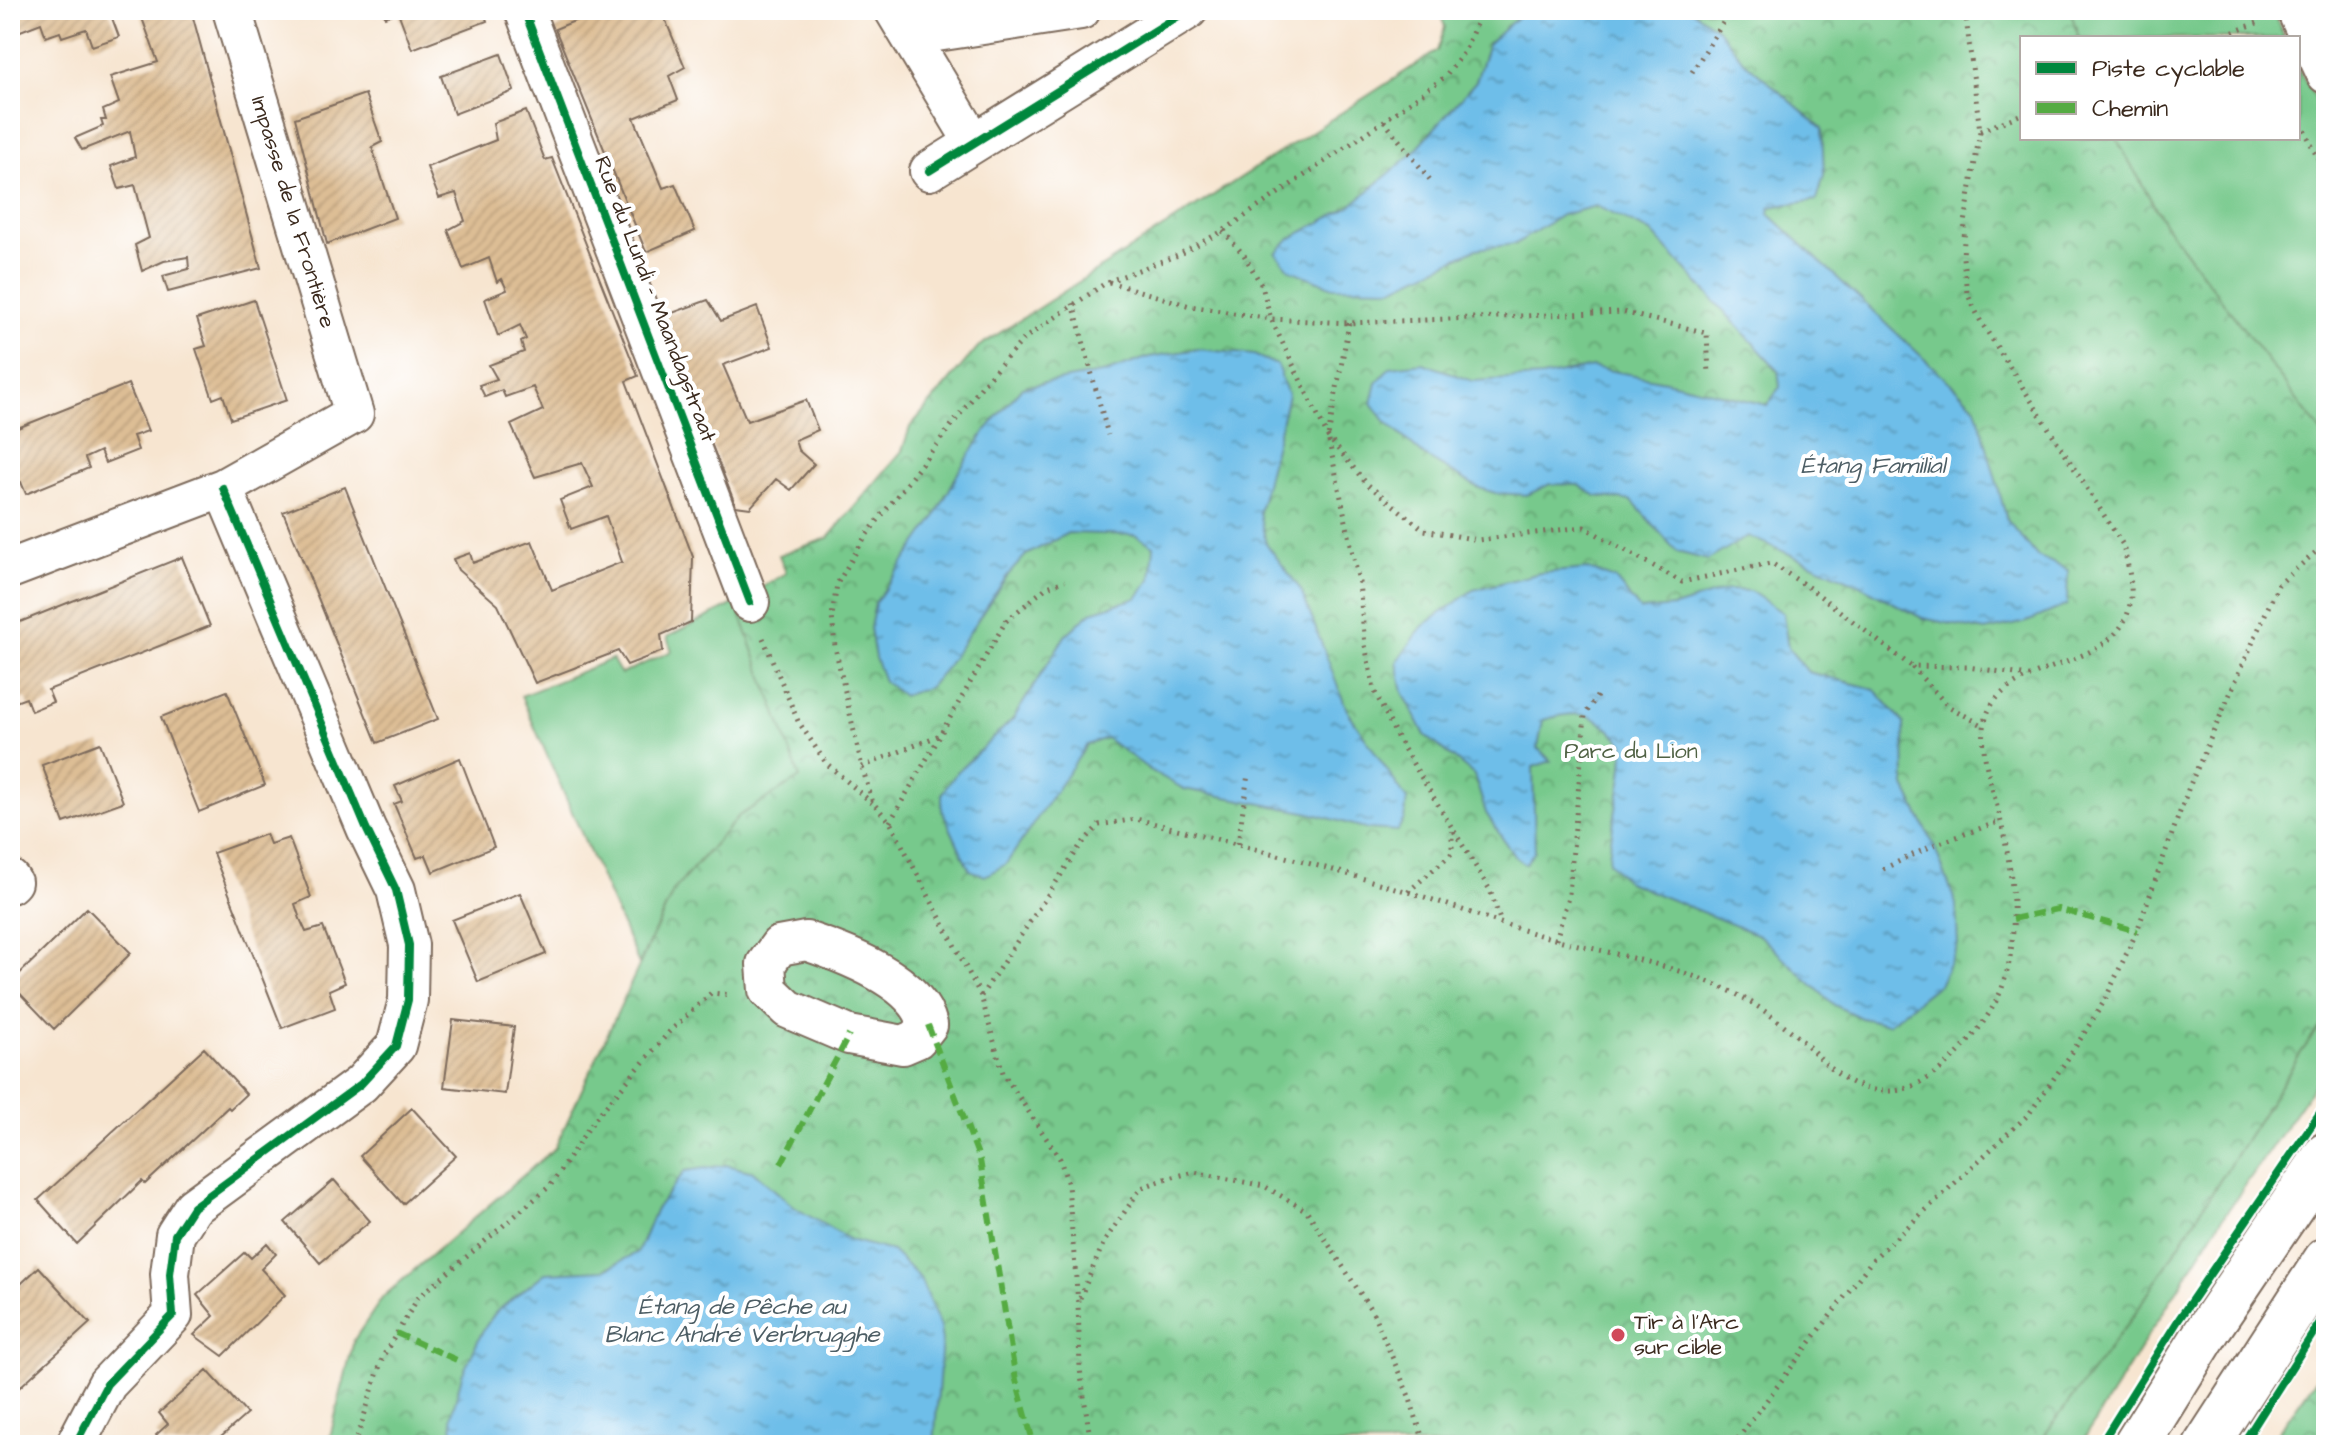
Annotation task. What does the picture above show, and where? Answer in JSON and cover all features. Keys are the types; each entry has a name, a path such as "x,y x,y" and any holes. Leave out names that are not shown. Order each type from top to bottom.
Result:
{"main road":[{"path":"2136,1445 2209,1328 2326,1155"},
{"path":"2206,1445 2326,1260"}],"street":[{"name":"Impasse de la Frontière","path":"223,488 354,414 232,10"},
{"name":"Rue du Lundi - Maandagstraat","path":"524,10 750,602"},
{"path":"974,143 902,23 1081,10"},
{"path":"1090,10 1128,48"},
{"path":"929,171 1188,10"},
{"path":"2281,14 2298,36"},
{"path":"2300,39 2326,74"},
{"path":"10,569 223,488 366,828 396,890 409,945 408,1000 396,1046 361,1084 193,1207 175,1235 170,1274 173,1315 107,1384 75,1445"}],"path":[{"path":"873,803 835,647 832,616 837,584 865,537 989,377 1025,338 1107,282 1178,255 1223,231 1384,121 1446,76 1464,52 1482,10"},
{"path":"1692,72 1731,10"},
{"path":"981,996 1080,846 1099,825 1136,819 1408,892 1501,924 1639,959 1721,986 1766,1011 1851,1085 1894,1091 1917,1085 1948,1063 1982,1025 2001,990 2012,950 2011,878 2001,821 1989,778 1984,726 2002,694 2030,676 2080,657 2107,642 2121,627 2130,604 2130,572 2123,545 1981,322 1967,293 1963,258 1965,223 1980,131 1965,10"},
{"path":"2223,36 2281,14"},
{"path":"1980,131 2020,115"},
{"path":"2300,119 2326,177"},
{"path":"1384,121 1431,181"},
{"path":"1223,231 1244,255 1262,286 1271,319 1328,437 1359,582 1365,645 1374,690 1398,739 1490,890 1501,924"},
{"path":"1107,282 1190,306 1271,319 1349,323 1622,312 1707,333 1709,375"},
{"path":"1073,303 1108,435"},
{"path":"1328,437 1349,323"},
{"path":"1328,437 1367,484 1424,530 1478,540 1584,527 1682,582 1771,563 1811,589 1911,666 1948,706 1984,726"},
{"path":"1733,1445 1873,1259 2029,1114 2071,1054 2105,1000 2137,931 2189,787 2278,585 2326,543"},
{"path":"890,822 1006,621 1047,587 1065,581"},
{"path":"750,602 772,664 798,721 826,763 873,803 890,822 981,996 1003,1073 1060,1159 1068,1185 1080,1369 1091,1445"},
{"path":"1911,666 1968,667 2030,676"},
{"path":"1556,940 1569,894 1585,715 1599,693"},
{"path":"862,767 940,735"},
{"path":"1238,844 1248,774"},
{"path":"1883,869 1934,845 2001,821"},
{"path":"1408,892 1452,853 1452,830"},
{"path":"355,1445 383,1356 418,1298 550,1186 594,1120 669,1032 711,993 749,997 768,990"},
{"path":"1078,1302 1104,1242 1141,1188 1194,1172 1264,1186 1307,1211 1373,1313 1409,1396 1425,1445"},
{"path":"1703,1437 1714,1445"}],"green space":[{"name":"Parc du Lion","path":"1439,10 2070,10 2078,36 2020,36 2020,140 2117,140 2164,223 2326,439 2326,1019 2302,1051 2137,1311 2037,1445 328,1445 354,1340 383,1297 555,1148 674,890 739,816 800,778 736,603 786,573 779,555 828,538 902,451 910,427 978,347 1437,51 1445,27"},
{"path":"2070,10 2272,10 2284,36 2078,36"},
{"path":"2300,71 2326,120 2326,439 2164,223 2117,140 2300,140"},
{"path":"736,603 801,778 739,816 674,890 639,964 521,696 612,659 621,674 672,651 667,637"},
{"path":"2326,1019 2326,1068 2217,1226 2080,1445 2037,1445 2137,1310 2302,1051"},
{"path":"2326,1365 2326,1445 2270,1445 2272,1441"}],"water":[{"name":"Étang Familial","path":"1525,10 1691,10 1719,30 1742,59 1822,128 1824,175 1817,200 1770,207 1769,214 1976,407 2007,520 2037,556 2068,570 2067,605 2027,622 1985,631 1922,618 1856,583 1748,536 1708,560 1677,552 1632,501 1596,496 1579,485 1550,484 1527,495 1495,493 1479,488 1423,455 1386,422 1372,403 1377,383 1390,367 1423,363 1473,381 1542,377 1592,367 1767,405 1780,387 1778,370 1651,232 1596,206 1562,215 1515,244 1476,249 1393,288 1333,287 1290,270 1276,253 1289,239 1349,207 1411,155 1476,81 1488,44"},
{"path":"1198,349 1254,355 1277,365 1288,395 1259,512 1266,543 1301,590 1347,710 1407,800 1404,819 1397,831 1368,829 1310,813 1184,789 1150,770 1106,738 1087,745 1006,864 985,876 970,870 942,810 942,793 957,772 1013,719 1065,636 1091,612 1137,598 1151,579 1154,546 1135,535 1068,533 1026,555 1007,576 947,666 929,687 903,696 884,681 875,658 870,628 875,603 934,519 959,471 986,430 1022,387 1107,372 1149,357"},
{"path":"1587,569 1615,579 1640,610 1674,607 1727,590 1750,591 1783,613 1788,648 1808,672 1874,689 1904,723 1905,787 1934,845 1956,904 1958,945 1940,983 1888,1024 1861,1018 1834,1005 1759,935 1627,882 1609,862 1624,744 1596,719 1579,714 1543,720 1538,748 1551,761 1533,767 1535,851 1525,864 1514,856 1486,813 1474,775 1425,735 1403,692 1397,662 1423,626 1473,590 1540,573"},
{"name":"Étang de Pêche au Blanc André Verbrugghe","path":"726,1165 754,1172 794,1207 850,1240 892,1251 920,1278 940,1327 942,1341 934,1445 455,1445 451,1417 462,1375 483,1330 496,1312 545,1273 604,1270 638,1252 656,1209 685,1171"}],"building":[{"path":"10,10 109,10 119,37 92,46 86,29 62,37 60,32 46,37 41,23 10,35"},
{"path":"156,10 191,10 261,268 168,292 163,276 189,269 188,257 164,261 142,271 135,245 149,238 135,185 119,189 111,166 135,157 130,131 82,150 75,138 103,126 101,120 106,120 103,110 119,103 110,77 158,62 141,15"},
{"path":"383,10 483,10 487,21 412,49 398,12 385,17"},
{"path":"601,10 681,10 665,19 685,67 669,76 678,100 634,118 663,188 675,184 695,231 646,252 555,29"},
{"path":"501,54 514,91 454,114 441,76"},
{"path":"365,94 382,142 372,147 395,218 327,244 295,118"},
{"path":"526,111 545,160 552,158 638,376 626,381 693,557 691,622 661,635 663,651 627,665 618,651 535,683 498,605 458,570 453,559 470,553 473,563 532,541 552,590 622,562 606,516 571,529 560,500 593,487 582,463 535,477 511,425 543,410 533,387 505,397 502,390 485,397 479,385 497,379 489,365 524,352 521,342 526,339 520,325 498,336 485,299 507,290 502,279 497,282 489,258 463,269 448,230 465,221 456,193 439,198 427,167 496,140 493,123"},
{"path":"254,300 287,400 231,419 223,395 213,399 196,349 206,346 197,319"},
{"path":"708,300 721,321 757,307 772,347 723,365 747,421 806,400 818,430 795,440 798,450 814,464 791,490 776,479 750,508 736,506 661,317"},
{"path":"128,384 148,431 133,436 138,450 105,463 100,451 85,458 89,468 26,494 21,482 10,486 10,431"},
{"path":"345,487 438,719 377,743 283,512"},
{"path":"182,557 210,626 48,690 53,702 31,711 26,698 10,704 10,626"},
{"path":"227,691 265,785 199,812 161,717"},
{"path":"100,743 123,802 64,823 42,765"},
{"path":"460,758 494,847 433,872 426,855 417,858 394,804 402,801 395,786"},
{"path":"266,834 270,844 289,838 311,897 295,904 300,919 306,932 323,927 345,983 329,990 335,1008 282,1028 213,853"},
{"path":"520,893 546,954 478,982 452,920"},
{"path":"87,908 131,953 54,1029 10,983"},
{"path":"453,1020 514,1027 505,1094 444,1087"},
{"path":"204,1048 246,1094 145,1184 142,1181 77,1244 38,1200"},
{"path":"412,1108 456,1156 403,1204 360,1156"},
{"path":"334,1180 370,1221 320,1263 285,1222"},
{"path":"267,1243 276,1254 261,1269 285,1295 223,1356 194,1335 214,1316 197,1295 245,1252 251,1258"},
{"path":"39,1267 90,1323 10,1396 10,1294"},
{"path":"207,1370 247,1414 212,1445 165,1445 156,1435 168,1424 159,1413"}],"marked path":[{"path":"2013,919 2058,909 2137,931"},
{"path":"928,1025 980,1160 1016,1380 1034,1445"},
{"path":"781,1164 849,1035"},
{"path":"396,1333 459,1361"}],"cycle path":[{"path":"524,10 750,602"},
{"path":"929,171 1188,10"},
{"path":"75,1445 107,1384 173,1315 170,1274 175,1235 193,1207 361,1084 396,1046 408,1000 409,945 396,890 366,828 223,488"},
{"path":"2100,1445 2179,1319 2326,1104"},
{"path":"2242,1445 2326,1313"}],"place":[{"name":"Tir à l'Arc sur cible","path":"1618,1335"}]}
